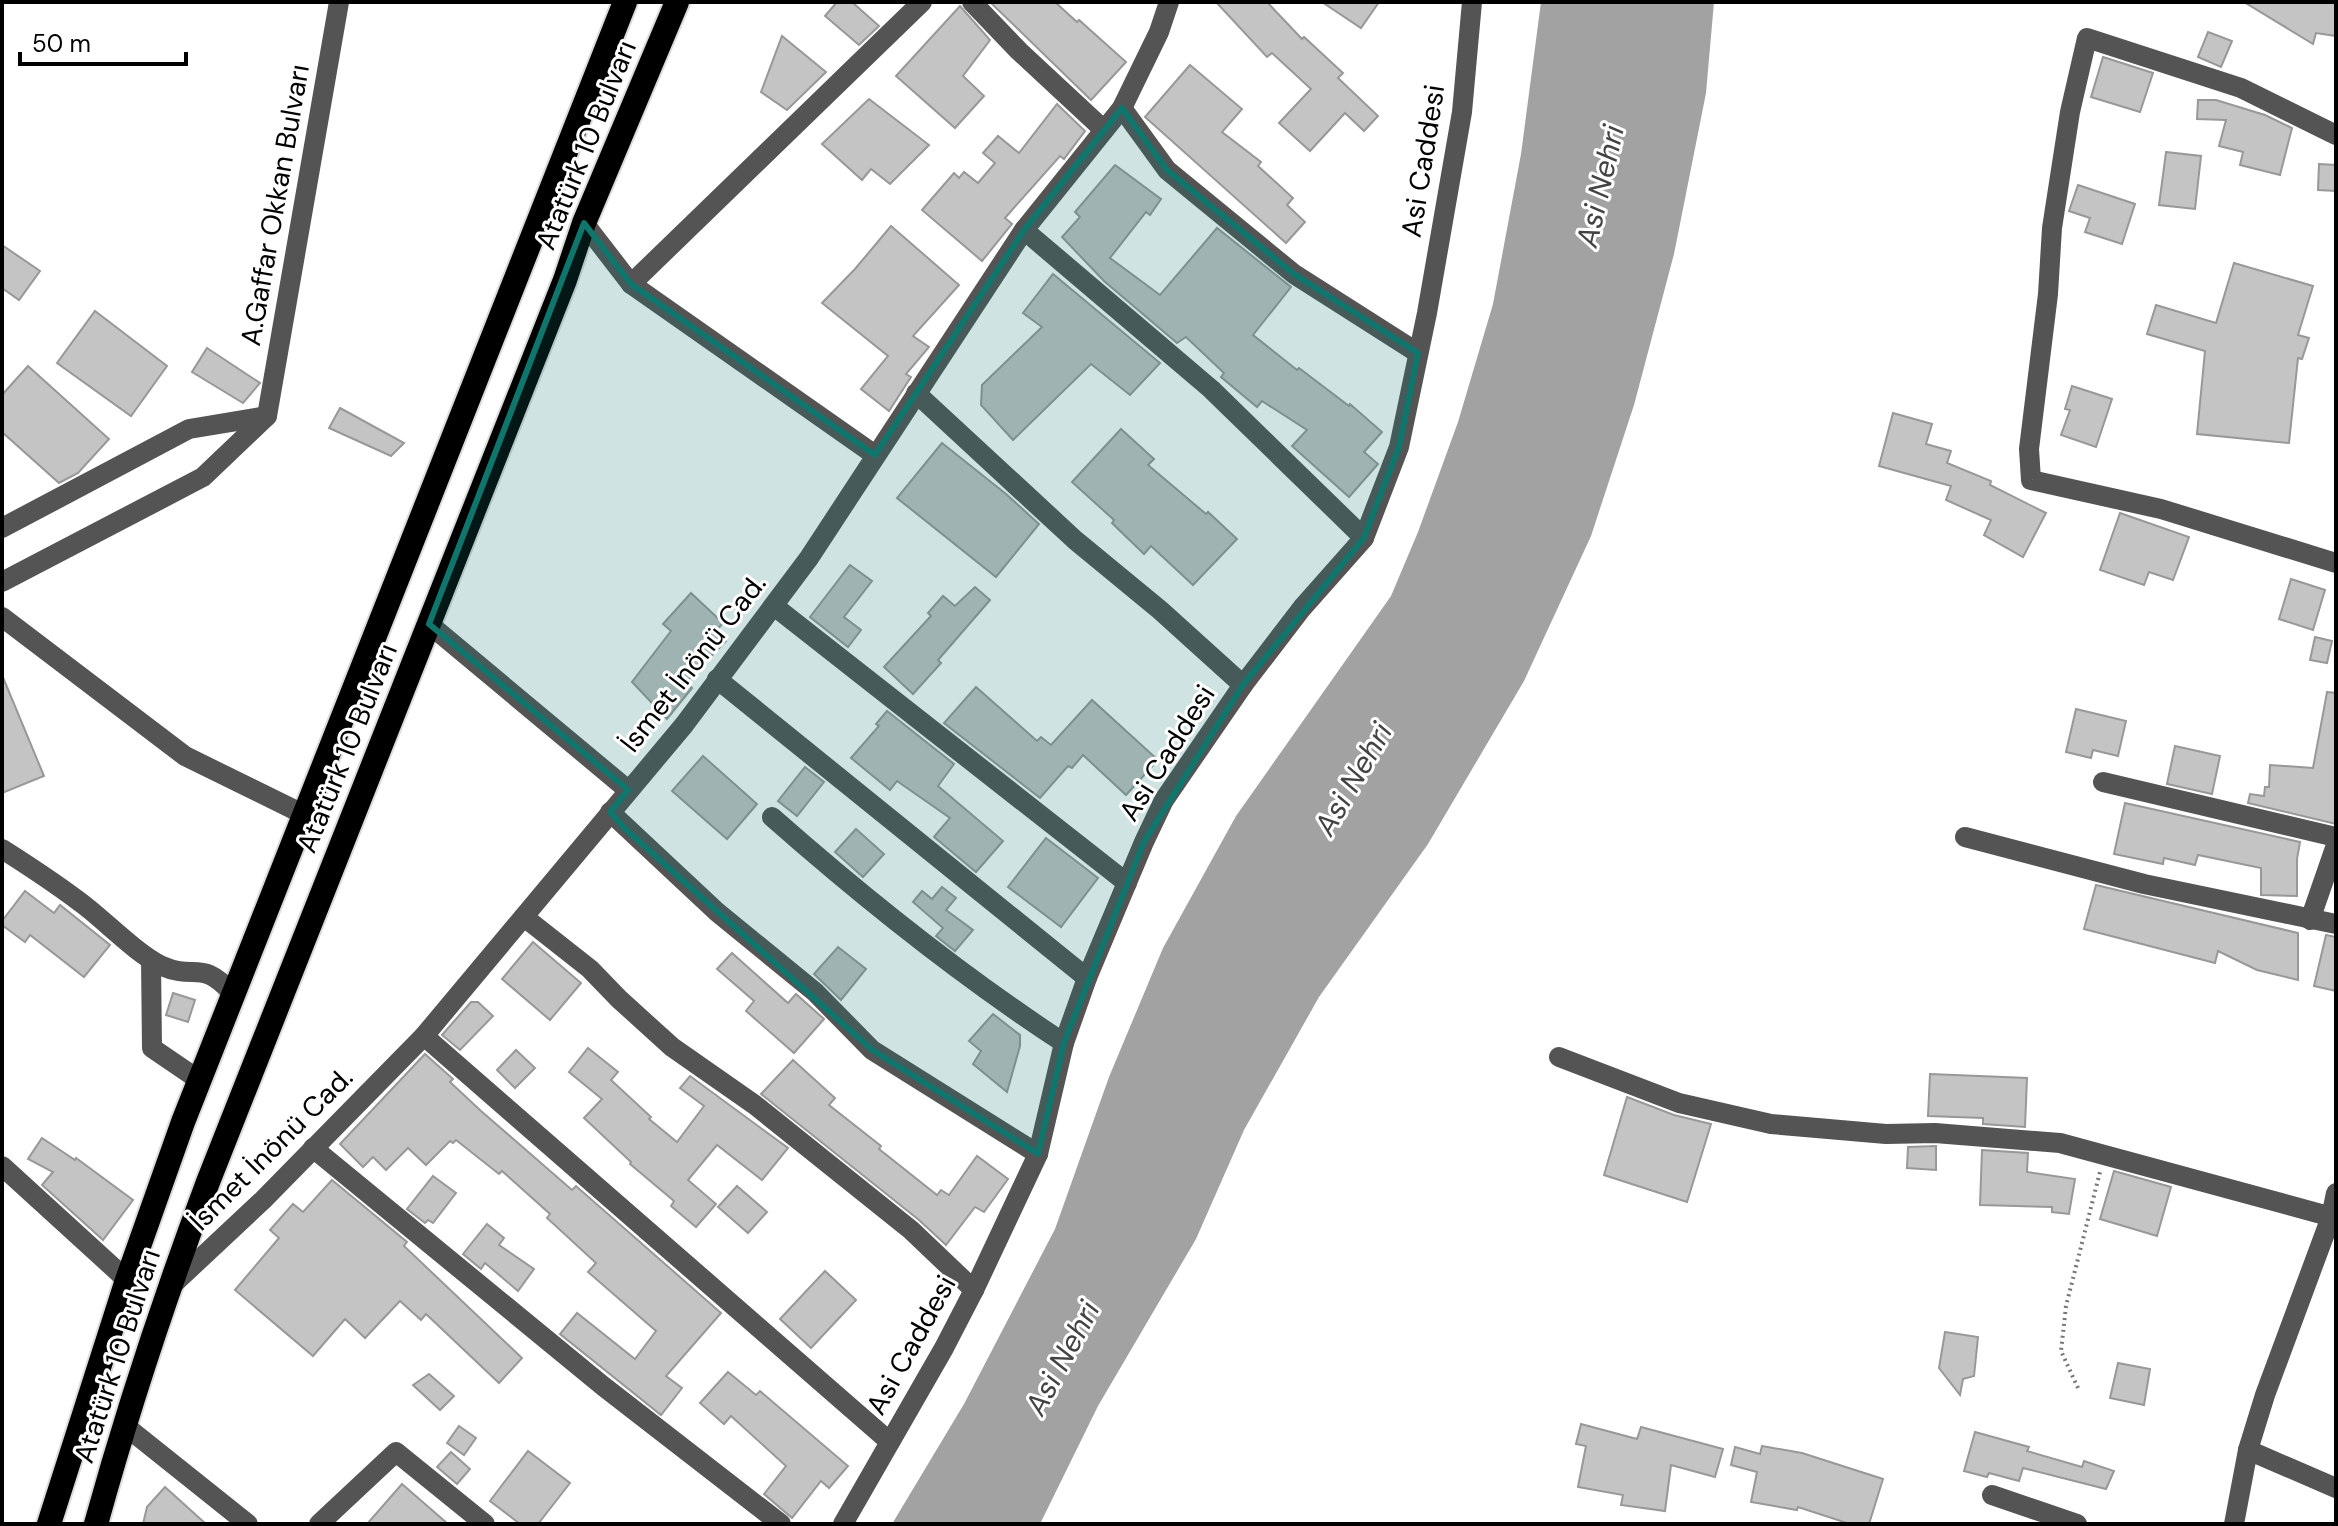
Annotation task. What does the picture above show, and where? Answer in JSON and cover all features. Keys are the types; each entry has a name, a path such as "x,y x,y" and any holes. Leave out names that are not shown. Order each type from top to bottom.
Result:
{"highway":[{"name":"Atatürk 10 Bulvarı","path":"49,1524 127,1280 199,1080 625,2"},
{"name":"Atatürk 10 Bulvarı","path":"96,1524 124,1425 169,1288 565,280 584,223 677,2"}],"street":[{"name":"A.Gaffar Okkan Bulvarı","path":"267,416 339,2"},
{"path":"631,284 922,2"},
{"path":"972,2 1019,51 1104,130"},
{"name":"İsmet İnönü Cad.","path":"169,1288 263,1200 424,1036 684,725 809,558 1024,230 1122,108 1159,32 1169,2"},
{"name":"Asi Caddesi","path":"843,1524 974,1290 1038,1154 1064,1043 1087,978 1164,800 1243,685 1302,608 1364,538 1399,447 1418,353 1462,112 1472,2"},
{"path":"2336,135 2241,88 2087,38 2070,112 2052,228 2048,294 2029,449 2031,480 2161,509 2336,563"},
{"path":"1122,108 1167,170 1294,274 1418,353"},
{"path":"584,223 631,284 875,455"},
{"path":"1024,230 1211,389 1364,538"},
{"path":"916,393 1075,540 1160,610 1243,685"},
{"path":"2,528 189,429 267,416"},
{"path":"2,582 203,477 267,416"},
{"path":"774,606 1127,883"},
{"path":"2,617 185,756 305,815"},
{"path":"429,624 628,790"},
{"path":"717,679 1087,978"},
{"path":"2103,782 2336,837"},
{"path":"610,812 717,912 815,992 872,1050 1038,1154"},
{"path":"772,817 909,934 1064,1043"},
{"path":"1965,837 2144,884 2336,924"},
{"path":"2310,920 2336,845"},
{"path":"2,849 65,889 151,960 174,971 204,971 220,979 233,994"},
{"path":"524,917 590,969 672,1047 755,1105 911,1230 974,1290"},
{"path":"151,960 152,1048 199,1080"},
{"path":"424,1036 890,1442"},
{"path":"1559,1057 1679,1103 1771,1124 1886,1134 1935,1133 2060,1143 2334,1218"},
{"path":"313,1148 591,1376 781,1524"},
{"path":"2,1166 127,1280"},
{"path":"2234,1524 2248,1450 2265,1395 2334,1218 2336,1193"},
{"path":"124,1425 248,1524"},
{"path":"2248,1450 2336,1488"},
{"path":"319,1524 396,1452 485,1524"},
{"path":"1992,1495 2077,1524"}],"path":[{"path":"2078,1388 2061,1351 2066,1306 2104,1155"}],"highlighted area":[{"path":"1122,108 1167,170 1294,274 1418,353 1399,447 1364,538 1243,685 1144,842 1064,1043 1038,1154 872,1050 625,829 610,812 628,790 429,624 584,223 631,284 875,455 1024,230"}],"water":[{"name":"Asi Nehri","path":"1541,2 1714,2 1706,93 1674,254 1634,405 1591,536 1524,681 1428,844 1319,997 1244,1130 1196,1239 1098,1406 1040,1524 892,1524 964,1404 1055,1229 1109,1077 1163,948 1236,816 1391,596 1458,422 1493,304 1521,154"}],"building":[{"path":"837,2 852,2 879,26 859,45 825,16"},
{"path":"990,2 1055,2 1126,62 1091,100"},
{"path":"1216,2 1267,2 1302,39 1304,37 1343,73 1338,78 1378,116 1364,131 1345,113 1310,151 1279,123 1311,89 1272,53 1267,57"},
{"path":"1322,2 1379,2 1361,28"},
{"path":"2244,2 2336,2 2336,36 2316,33 2313,44"},
{"path":"960,6 990,40 963,76 984,96 955,128 896,76"},
{"path":"2208,32 2232,41 2221,67 2198,57"},
{"path":"782,36 826,72 787,110 761,92"},
{"path":"2103,57 2153,73 2140,112 2091,97"},
{"path":"1190,65 1242,109 1222,132 1261,162 1258,166 1293,198 1287,205 1305,222 1286,243 1145,117"},
{"path":"869,99 929,145 890,184 871,169 862,180 822,144"},
{"path":"2198,100 2216,100 2265,115 2292,128 2280,175 2240,165 2243,152 2219,146 2226,120 2197,119"},
{"path":"1057,104 1085,131 1064,159 1060,156 1005,218 1012,224 982,261 922,210 954,173 959,178 964,172 978,183 995,163 983,153 998,136 1019,153"},
{"path":"2166,152 2201,156 2195,209 2159,205"},
{"path":"2319,164 2336,165 2336,191 2318,190"},
{"path":"1115,165 1161,199 1150,215 1146,212 1110,258 1160,295 1217,228 1291,287 1253,335 1297,370 1299,368 1350,404 1382,432 1364,452 1378,464 1349,497 1292,446 1307,430 1262,401 1257,407 1221,377 1224,373 1186,337 1177,343 1104,281 1062,237 1080,217 1075,212"},
{"path":"2078,185 2135,204 2122,244 2085,232 2090,218 2069,211"},
{"path":"891,226 959,285 913,336 929,347 906,374 911,377 889,411 861,389 888,356 822,303"},
{"path":"2,245 40,271 19,300 2,288"},
{"path":"2234,263 2313,286 2298,335 2309,338 2302,359 2298,358 2289,443 2197,434 2205,351 2147,334 2156,305 2216,323"},
{"path":"1053,274 1160,363 1130,395 1091,364 1013,440 981,405 982,385 1042,327 1023,313"},
{"path":"95,311 167,366 131,416 57,363"},
{"path":"207,348 260,383 243,403 192,372"},
{"path":"28,366 109,439 78,473 59,483 2,432 2,395"},
{"path":"2072,386 2112,399 2096,447 2061,435 2070,410 2065,409"},
{"path":"340,408 404,443 391,456 329,428"},
{"path":"1893,413 1932,424 1926,444 1951,451 1947,463 1991,481 1990,485 2046,513 2023,557 1984,535 1991,520 1946,500 1951,486 1879,466"},
{"path":"1121,429 1154,459 1148,465 1237,539 1193,585 1151,546 1144,554 1112,523 1114,520 1072,482"},
{"path":"942,443 1039,524 996,577 897,498"},
{"path":"2120,513 2189,537 2173,580 2149,572 2144,585 2100,570"},
{"path":"850,565 872,581 844,617 861,630 848,647 810,617"},
{"path":"2291,579 2325,590 2313,630 2279,619"},
{"path":"975,587 990,600 913,694 884,667 931,616 928,613 943,596 955,606"},
{"path":"691,593 723,623 716,631 726,641 686,682 692,688 667,719 632,682 671,631 663,624"},
{"path":"2315,637 2332,641 2327,663 2310,660"},
{"path":"2,675 44,776 2,793"},
{"path":"976,687 1037,741 1041,737 1051,745 1092,700 1158,760 1126,795 1083,755 1072,768 1068,766 1040,798 944,723"},
{"path":"2327,692 2336,693 2336,824 2248,803 2250,794 2264,796 2265,787 2269,787 2270,765 2313,768"},
{"path":"2076,709 2126,721 2118,756 2093,750 2091,758 2066,752"},
{"path":"887,711 954,764 938,786 1003,841 976,872 934,837 950,818 897,781 890,790 851,758 879,726 876,724"},
{"path":"2175,746 2220,756 2212,794 2167,784"},
{"path":"703,756 757,804 727,839 672,791"},
{"path":"805,767 824,782 797,816 778,801"},
{"path":"2125,803 2300,842 2297,896 2261,895 2261,868 2198,855 2195,865 2164,858 2163,864 2114,854"},
{"path":"856,829 884,854 863,877 835,852"},
{"path":"1046,838 1098,878 1061,927 1008,887"},
{"path":"2096,885 2298,933 2298,980 2257,970 2218,951 2215,963 2084,929"},
{"path":"942,887 956,898 946,910 973,930 955,951 936,936 943,928 913,902 922,891 932,899"},
{"path":"25,891 54,913 60,905 110,945 84,977 30,935 25,942 2,925"},
{"path":"2326,935 2336,937 2336,991 2314,986"},
{"path":"533,942 581,983 550,1020 502,979"},
{"path":"838,947 866,969 841,1000 814,974"},
{"path":"732,953 788,1003 796,994 824,1019 794,1053 746,1011 754,1001 717,969"},
{"path":"173,993 195,1000 188,1022 166,1015"},
{"path":"471,1002 478,1002 493,1016 460,1050 442,1035"},
{"path":"993,1014 1020,1035 1020,1046 1007,1092 973,1064 981,1051 969,1041"},
{"path":"588,1048 618,1072 611,1080 651,1117 649,1119 677,1142 704,1106 680,1088 690,1076 788,1148 762,1180 717,1145 688,1180 716,1204 696,1227 671,1206 674,1201 630,1164 584,1118 602,1099 569,1072"},
{"path":"516,1050 535,1068 515,1088 497,1070"},
{"path":"425,1054 453,1079 450,1082 481,1111 572,1190 576,1186 721,1313 666,1376 682,1388 661,1415 560,1334 577,1313 635,1359 656,1331 588,1272 596,1263 547,1218 550,1214 502,1171 499,1174 456,1140 453,1143 450,1141 426,1165 408,1148 386,1170 373,1157 363,1167 340,1144"},
{"path":"793,1060 835,1098 829,1105 937,1195 941,1190 949,1195 977,1156 1008,1179 984,1212 975,1207 946,1245 761,1094"},
{"path":"1930,1074 2027,1078 2025,1127 1983,1124 1983,1118 1928,1116"},
{"path":"1627,1097 1674,1115 1711,1124 1687,1202 1604,1175"},
{"path":"42,1138 76,1158 133,1200 103,1240 42,1185 53,1172 28,1159"},
{"path":"1936,1146 1936,1170 1907,1168 1908,1147"},
{"path":"1982,1150 2028,1153 2027,1172 2075,1179 2069,1214 2052,1212 2052,1207 1980,1205"},
{"path":"2114,1171 2171,1187 2157,1236 2100,1219"},
{"path":"433,1176 456,1193 433,1223 428,1220 425,1223 407,1209"},
{"path":"332,1180 407,1242 404,1246 522,1358 499,1383 426,1314 421,1320 400,1301 365,1338 345,1319 313,1356 235,1290 279,1238 270,1230 293,1204 303,1212"},
{"path":"737,1186 767,1212 748,1233 718,1207"},
{"path":"487,1224 504,1238 499,1245 534,1269 518,1291 485,1263 481,1269 463,1254"},
{"path":"825,1271 856,1300 811,1348 780,1319"},
{"path":"1945,1332 1978,1337 1974,1376 1963,1379 1960,1395 1939,1368"},
{"path":"2118,1363 2150,1369 2144,1405 2110,1398"},
{"path":"728,1372 756,1395 760,1391 848,1466 829,1488 821,1481 792,1518 764,1494 786,1466 731,1416 724,1424 700,1403"},
{"path":"429,1374 454,1396 440,1410 413,1385"},
{"path":"1581,1424 1637,1439 1641,1427 1723,1449 1715,1477 1671,1465 1665,1511 1621,1505 1623,1495 1578,1487 1586,1446 1576,1444"},
{"path":"459,1426 476,1438 464,1455 447,1443"},
{"path":"1975,1432 2029,1447 2027,1451 2082,1467 2084,1461 2114,1471 2106,1489 2023,1468 2019,1481 1989,1473 1987,1477 1964,1471"},
{"path":"1762,1446 1802,1453 1883,1479 1869,1524 1850,1524 1798,1507 1797,1510 1751,1502 1757,1472 1731,1465 1735,1447 1760,1454"},
{"path":"528,1451 570,1483 538,1524 520,1524 490,1501"},
{"path":"451,1452 470,1469 457,1484 437,1467"},
{"path":"402,1484 448,1524 367,1524"},
{"path":"165,1487 206,1524 143,1524 147,1507"}]}
